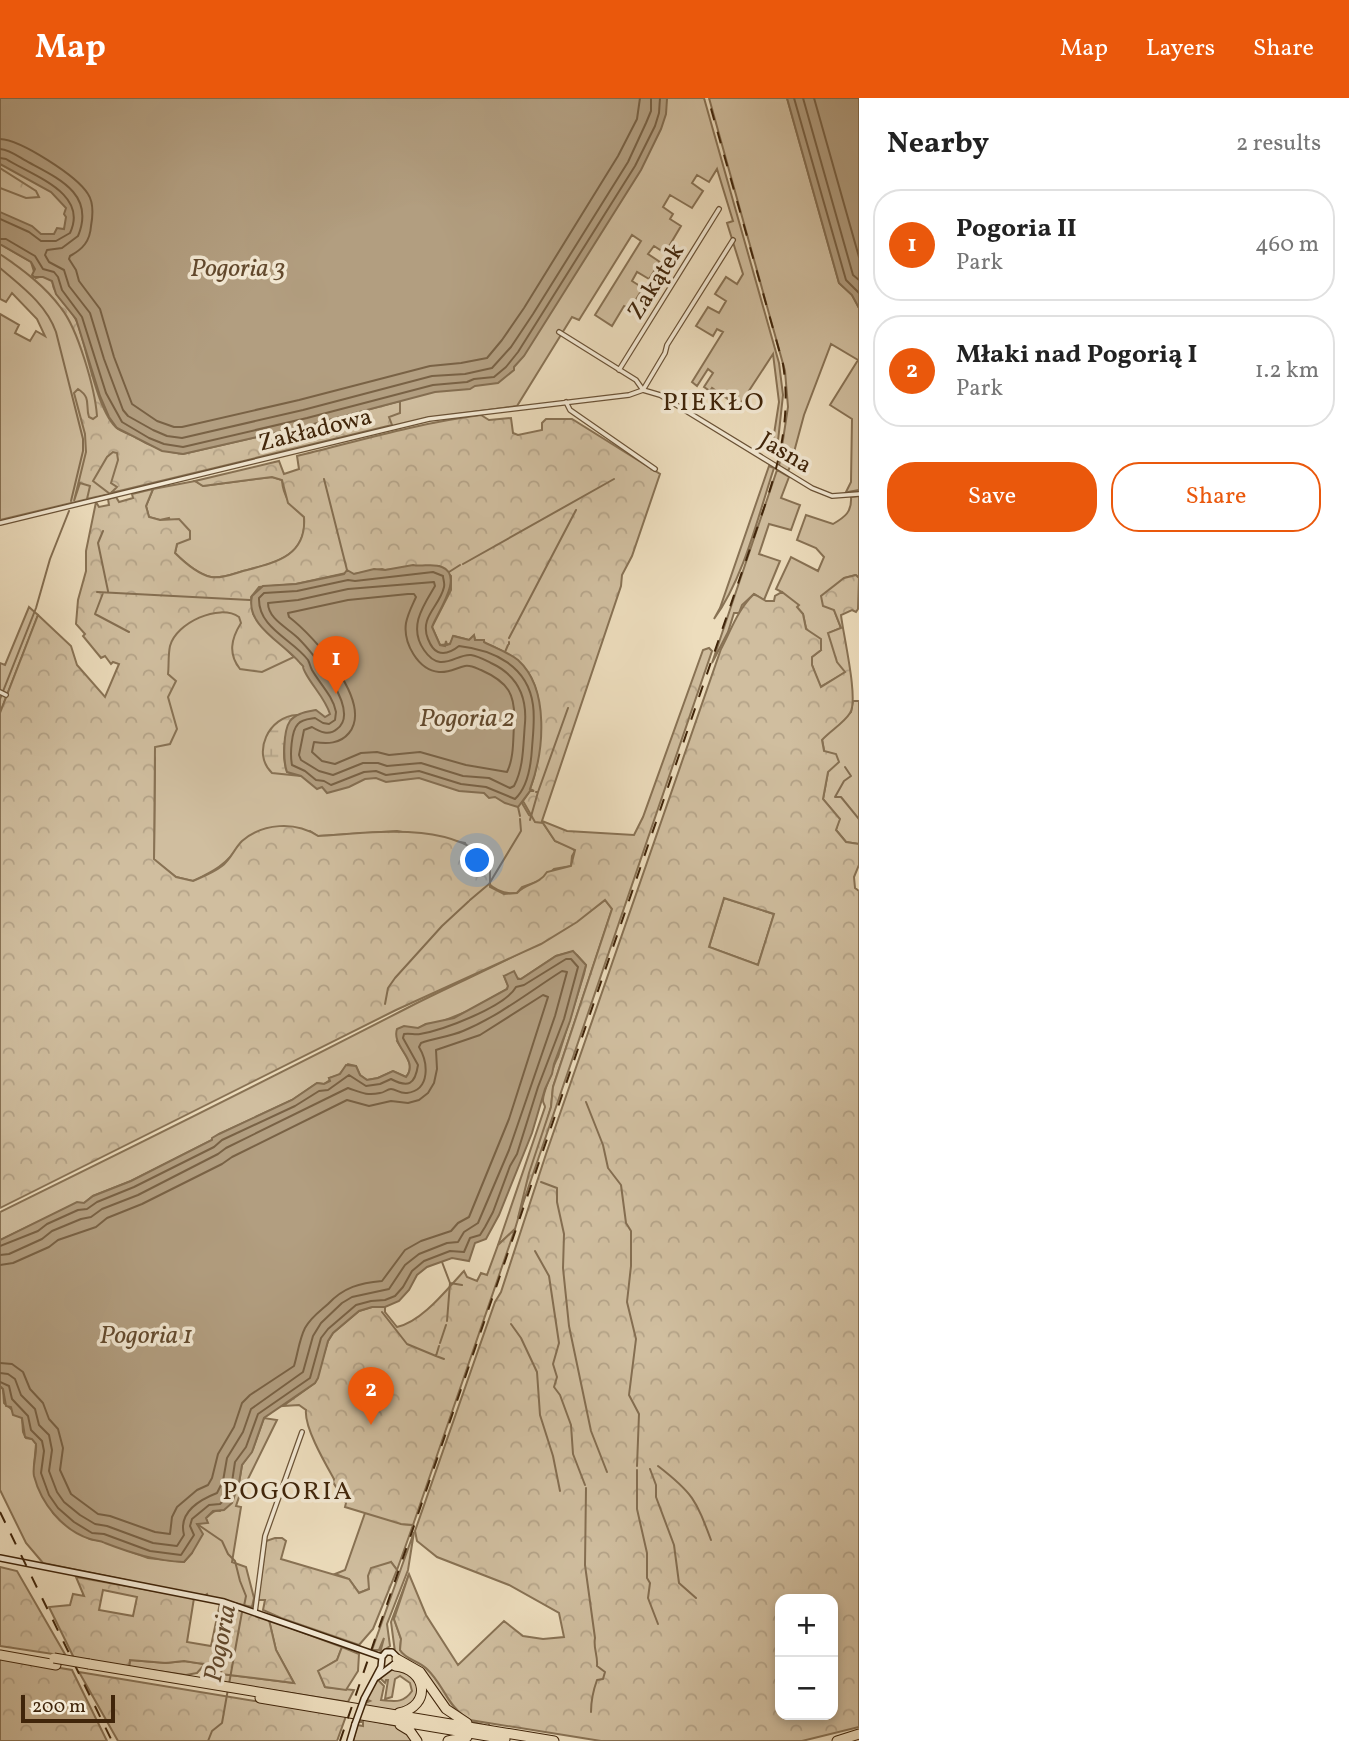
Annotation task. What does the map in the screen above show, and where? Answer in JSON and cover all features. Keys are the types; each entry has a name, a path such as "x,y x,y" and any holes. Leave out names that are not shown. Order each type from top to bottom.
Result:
{"highway":[{"path":"0,1649 89,1667 479,1732 554,1741"},
{"path":"0,1655 55,1661"},
{"path":"389,1717 413,1708 422,1691 416,1675 393,1664"},
{"path":"393,1664 422,1674 451,1713 479,1732 516,1741"},
{"path":"389,1717 410,1731 417,1741"},
{"path":"448,1741 479,1732"},
{"path":"837,1741 859,1734"}],"street":[{"name":"Zakątek","path":"620,370 719,209"},
{"path":"643,390 667,345 733,240"},
{"name":"Jasna","path":"559,332 637,381 643,390 660,395 818,491 831,496 859,494"},
{"name":"Zakładowa","path":"0,523 429,419 629,395 643,390"},
{"path":"566,402 570,410 655,469"},
{"path":"255,1612 263,1542 302,1432"},
{"path":"0,1558 211,1599 244,1608 393,1664"},
{"path":"351,1741 364,1699 377,1676 382,1660 389,1652 395,1654 393,1664 377,1676"}],"green space":[{"name":"Pogoria 3","path":"0,98 704,98 779,363 783,395 777,450 772,447 779,402 773,354 739,406 735,403 738,396 732,393 728,399 712,388 710,391 704,387 713,373 708,369 697,386 692,382 723,332 717,329 713,336 696,326 708,307 719,313 726,301 715,294 726,277 737,284 743,274 727,223 733,221 717,169 709,182 697,175 692,183 703,191 692,208 670,195 663,207 673,214 670,219 681,226 665,253 654,246 648,254 660,262 649,279 637,272 632,281 643,288 630,309 624,306 612,326 595,315 641,241 632,235 579,320 572,317 517,406 428,418 0,520 0,314 19,325 15,333 30,341 36,331 45,336 37,319 12,293 6,302 0,299"},
{"path":"709,98 787,98 839,283 852,295 859,308 859,492 845,494 851,482 852,419 830,405 858,360 831,344 804,415 790,467 788,471 779,466 788,407 785,371"},
{"path":"0,168 36,191 39,197 26,198 0,188"},
{"path":"0,244 31,262 36,278 43,276 52,281 56,292 77,322 98,395 111,421 120,430 151,446 183,454 400,401 400,413 389,417 392,425 111,493 117,487 111,483 118,460 117,453 113,452 107,457 93,481 110,494 87,499 90,486 80,483 74,501 86,452 85,434 74,393 78,389 85,396 89,417 93,419 97,416 89,376 74,330 61,308 40,285 0,254"},
{"path":"481,415 489,420 511,418 513,433 518,435 542,430 542,423 546,419 572,419 660,474 632,556 622,575 621,586 542,821 567,831 634,835 643,817 703,650 709,648 712,651 518,1218 529,1173 551,1107 553,1087 612,909 605,900 577,922 541,944 396,1010 0,1208 0,713 38,615 71,646 77,665 105,697 119,664 111,664 105,656 101,658 76,624 96,502 99,507 109,505 108,499 116,497 119,502 133,498 132,494 153,489 146,506 149,517 160,520 179,519 190,531 190,539 177,544 175,553 206,576 227,576 277,561 294,550 304,530 304,517 288,503 282,480 272,477 203,486 195,481 279,461 284,474 299,469 297,456 388,433","holes":["439,566 451,576 451,590 432,627 440,645 450,644 454,636 469,640 474,636 475,640 508,654 528,673 539,700 540,736 536,770 530,789 532,791 523,801 535,822 543,823 555,841 575,850 571,866 547,872 517,893 504,894 490,887 490,862 473,849 454,840 409,832 318,836 289,826 269,828 250,835 222,866 193,881 176,877 154,859 155,747 170,744 177,729 168,697 176,681 168,674 170,646 180,630 210,614 231,613 239,617 241,623 232,646 236,663 240,669 262,672 294,657 253,614 251,597 259,587 296,584 346,573 382,569"]},
{"path":"769,466 774,468 742,566 725,603 714,619 720,608"},
{"path":"777,470 789,477 781,498 800,505 791,530 769,524 759,554 780,561 764,600 754,594 742,605 739,613 734,613 728,632 712,663"},
{"path":"272,477 282,480 286,497 304,517 304,530 294,550 266,565 223,577 206,576 191,568 175,553 177,544 169,518 160,520 149,517 146,506 153,489 195,481 203,486"},
{"path":"859,496 859,578 855,575 845,578 833,589 834,610 841,628 829,633 846,672 820,687 812,657 821,650 806,628 803,614 776,589 791,557 818,571 824,557 816,548 797,540 806,515 833,524 847,514 851,497"},
{"path":"443,560 486,635 541,716 539,746 522,803 529,815 543,823 555,841 575,851 571,866 554,869 542,880 522,887 517,893 506,893 497,890 484,878 465,843 397,831 318,836 310,831 239,845 225,862 193,881 176,877 154,860 155,758 101,606"},
{"path":"856,575 859,578 858,609 856,612 852,610 841,615 852,681 852,706 847,717 822,740 824,751 836,754 839,762 828,772 823,799 840,819 836,830 846,842 859,844 859,865 854,877 855,888 859,891 859,1727 802,1741 601,1741 470,1720 456,1709 427,1669 400,1650 401,1639 394,1619 409,1574 426,1615 458,1665 504,1621 523,1636 543,1639 564,1637 559,1613 509,1585 437,1557 417,1541 415,1531 495,1302 501,1292 721,649 739,613 754,594 766,601 774,601 775,596 782,592 799,605 797,607 803,614 806,629 821,639 821,650 812,657 812,665 821,687 845,672 837,662 828,633 841,628 834,610 823,606 821,596 844,578","holes":["724,898 774,914 758,965 709,947"]},
{"path":"29,607 38,615 0,713 0,663 5,665"},
{"path":"853,701 859,701 859,844 846,842 836,830 839,819 823,799 828,772 822,739 851,712"},
{"path":"297,715 289,726 284,757 287,772 301,776 272,773 263,756 266,737 278,722"},
{"path":"724,898 774,914 758,965 709,947"},
{"path":"605,900 612,909 553,1087 551,1107 515,1229 498,1245 545,1107 544,1093 584,974 586,965 571,952 556,956 521,979 504,976 507,989 468,1011 438,1023 426,1024 397,1041 409,1063 406,1077 393,1071 367,1080 360,1075 356,1066 348,1064 339,1075 329,1078 324,1084 317,1083 292,1100 219,1134 131,1181 93,1196 84,1203 77,1203 0,1240 0,1212 513,957 560,931"},
{"path":"515,1229 413,1525 401,1524 345,1507 346,1503 333,1482 334,1479 312,1435 306,1410 299,1405 283,1406 315,1383 328,1341 333,1333 359,1311 385,1307 385,1312 397,1327 416,1319 464,1271 467,1277 477,1281 481,1273 487,1275 498,1245"},
{"path":"0,1386 3,1389 4,1403 22,1418 26,1438 32,1439 36,1444 34,1466 53,1513 70,1528 90,1539 148,1558 184,1562 192,1553 197,1524 207,1522 206,1518 220,1511 232,1497 239,1483 242,1465 253,1449 264,1418 277,1420 247,1481 244,1482 236,1506 241,1507 232,1562 246,1567 254,1598 252,1607 208,1597 207,1594 204,1596 43,1563 26,1543 0,1490"},
{"path":"305,1401 401,1524 413,1525 397,1570 391,1562 370,1581 369,1589 359,1593 349,1579 335,1574 345,1570 365,1513 390,1520 348,1482 324,1454 315,1438"},
{"path":"414,1532 408,1570 387,1624 390,1646 380,1653 384,1638 379,1650 372,1650"},
{"path":"275,1538 286,1541 281,1559 349,1579 359,1593 369,1589 368,1576 371,1568 391,1562 397,1570 373,1629 359,1645 263,1610 265,1600 258,1600 266,1541"},
{"path":"0,1567 17,1571 66,1656 0,1646"},
{"path":"409,1574 394,1619 401,1639 400,1650 435,1677 456,1709 474,1720 489,1723 489,1727 459,1717 395,1652 391,1622"},
{"path":"76,1577 194,1598 187,1642 211,1646 220,1603 269,1620 276,1650 294,1683 221,1674 222,1667 184,1661 166,1663 130,1660 129,1667 74,1658 49,1607 70,1605 73,1594 84,1596","holes":["103,1590 137,1597 133,1616 99,1610"]},
{"path":"269,1620 342,1647 337,1660 319,1671 325,1687 354,1690 348,1702 220,1682 221,1674 294,1683 276,1650"},
{"path":"342,1647 359,1654 358,1671 346,1690 325,1687 318,1671 337,1660"},
{"path":"0,1658 72,1670 107,1741 0,1741"},
{"path":"130,1660 205,1664 197,1673 186,1675 129,1667"},
{"path":"400,1668 418,1682 416,1702 395,1711 364,1706 370,1701 366,1699 377,1679 384,1686 381,1700 398,1701 409,1695 412,1691 410,1683 400,1676 395,1679 392,1697 385,1699 388,1680 385,1683 379,1677 386,1670"},
{"path":"79,1672 346,1716 337,1741 118,1741"},
{"path":"359,1718 402,1727 415,1741 353,1741 357,1725 363,1726 363,1722 358,1722"}],"water":[{"name":"Pogoria 3","path":"0,98 667,99 661,129 641,170 524,356 514,370 498,383 435,392 310,425 183,454 162,451 117,428 100,396 76,319 56,294 52,281 34,277 32,275 35,269 31,262 0,244 0,212 32,226 41,234 54,234 57,228 64,229 66,208 51,192 0,164"},
{"path":"787,98 859,98 859,308 852,295 839,283"},
{"name":"Pogoria 2","path":"413,565 442,567 451,578 447,596 432,627 440,645 445,646 446,641 447,645 450,644 453,636 469,640 474,635 475,640 484,640 518,660 535,687 540,704 539,757 530,789 534,791 530,791 518,807 495,797 489,798 484,793 459,791 419,778 386,782 376,778 365,779 327,793 322,787 317,789 301,776 287,772 284,746 292,718 316,710 325,717 330,714 303,666 267,633 254,616 252,596 263,586 296,584 344,574 347,570 354,574"},
{"name":"Pogoria 1","path":"573,951 586,965 570,1021 532,1133 499,1215 486,1239 475,1243 469,1261 452,1258 427,1267 417,1275 399,1301 385,1307 359,1311 333,1333 315,1383 264,1418 252,1452 242,1465 232,1503 224,1510 213,1511 206,1518 208,1523 197,1524 203,1534 184,1562 144,1556 92,1540 62,1522 47,1505 37,1486 34,1476 36,1444 25,1437 22,1418 13,1415 11,1407 6,1406 0,1386 0,1240 77,1202 84,1203 93,1196 131,1181 219,1134 292,1100 317,1083 330,1081 329,1078 340,1074 346,1065 356,1066 360,1075 367,1080 393,1071 406,1077 410,1065 398,1042 397,1029 404,1026 418,1028 454,1018 507,989 504,976 514,971 518,979 521,979 556,956"}],"waterway":[{"path":"0,268 40,304 56,332 83,439 83,451 71,501"},
{"path":"324,479 347,570"},
{"path":"463,564 614,479"},
{"path":"848,492 859,490"},
{"path":"509,638 576,510"},
{"path":"0,699 36,608 50,559 69,511"},
{"path":"103,531 98,543 108,591"},
{"path":"449,572 460,565"},
{"path":"97,592 250,600"},
{"path":"103,593 95,614 129,632"},
{"path":"505,652 508,645"},
{"path":"536,792 568,708"},
{"path":"845,767 851,776 844,781 835,797 841,797 859,819"},
{"path":"530,820 538,792"},
{"path":"518,807 520,816"},
{"path":"470,900 489,884 521,831 520,819"},
{"path":"385,1004 388,988 395,978 442,926 469,901"},
{"path":"859,1014 859,1023"},
{"path":"586,1102 603,1145 608,1168 621,1185 626,1223 631,1231 627,1302 636,1339 629,1395 639,1414 637,1466"},
{"path":"541,1182 557,1188 557,1202 564,1234 563,1268 569,1326 591,1431 607,1472"},
{"path":"535,1251 549,1276 559,1343 553,1364 557,1377 554,1387 560,1395 571,1425 573,1454 585,1485"},
{"path":"442,1262 450,1283 447,1321"},
{"path":"450,1283 462,1285"},
{"path":"382,1312 407,1344 436,1356"},
{"path":"511,1324 521,1338 537,1372 540,1415 553,1456 560,1491"},
{"path":"440,1343 446,1325"},
{"path":"439,1346 436,1356 444,1359"},
{"path":"658,1466 692,1498 711,1540"},
{"path":"650,1469 656,1485 656,1497 674,1545 679,1583 696,1598"},
{"path":"637,1470 637,1509 647,1553 647,1578 650,1583 648,1598 658,1624"},
{"path":"586,1488 585,1565 597,1666 605,1672 603,1679 597,1680 591,1712"},
{"name":"Pogoria","path":"197,1524 222,1541 235,1561 246,1596 244,1606"},
{"name":"Pogoria","path":"229,1684 242,1612"},
{"name":"Pogoria","path":"208,1741 212,1731 222,1723 228,1689"}],"railway":[{"path":"340,1741 775,473 785,420 783,364 708,98"},
{"path":"0,1512 112,1741"}],"place":[{"name":"Pogoria II","path":"336,694"},
{"name":"Młaki nad Pogorią I","path":"371,1425"}],"district":[{"name":"PIEKŁO","path":"714,401"},
{"name":"POGORIA","path":"288,1490"}]}
